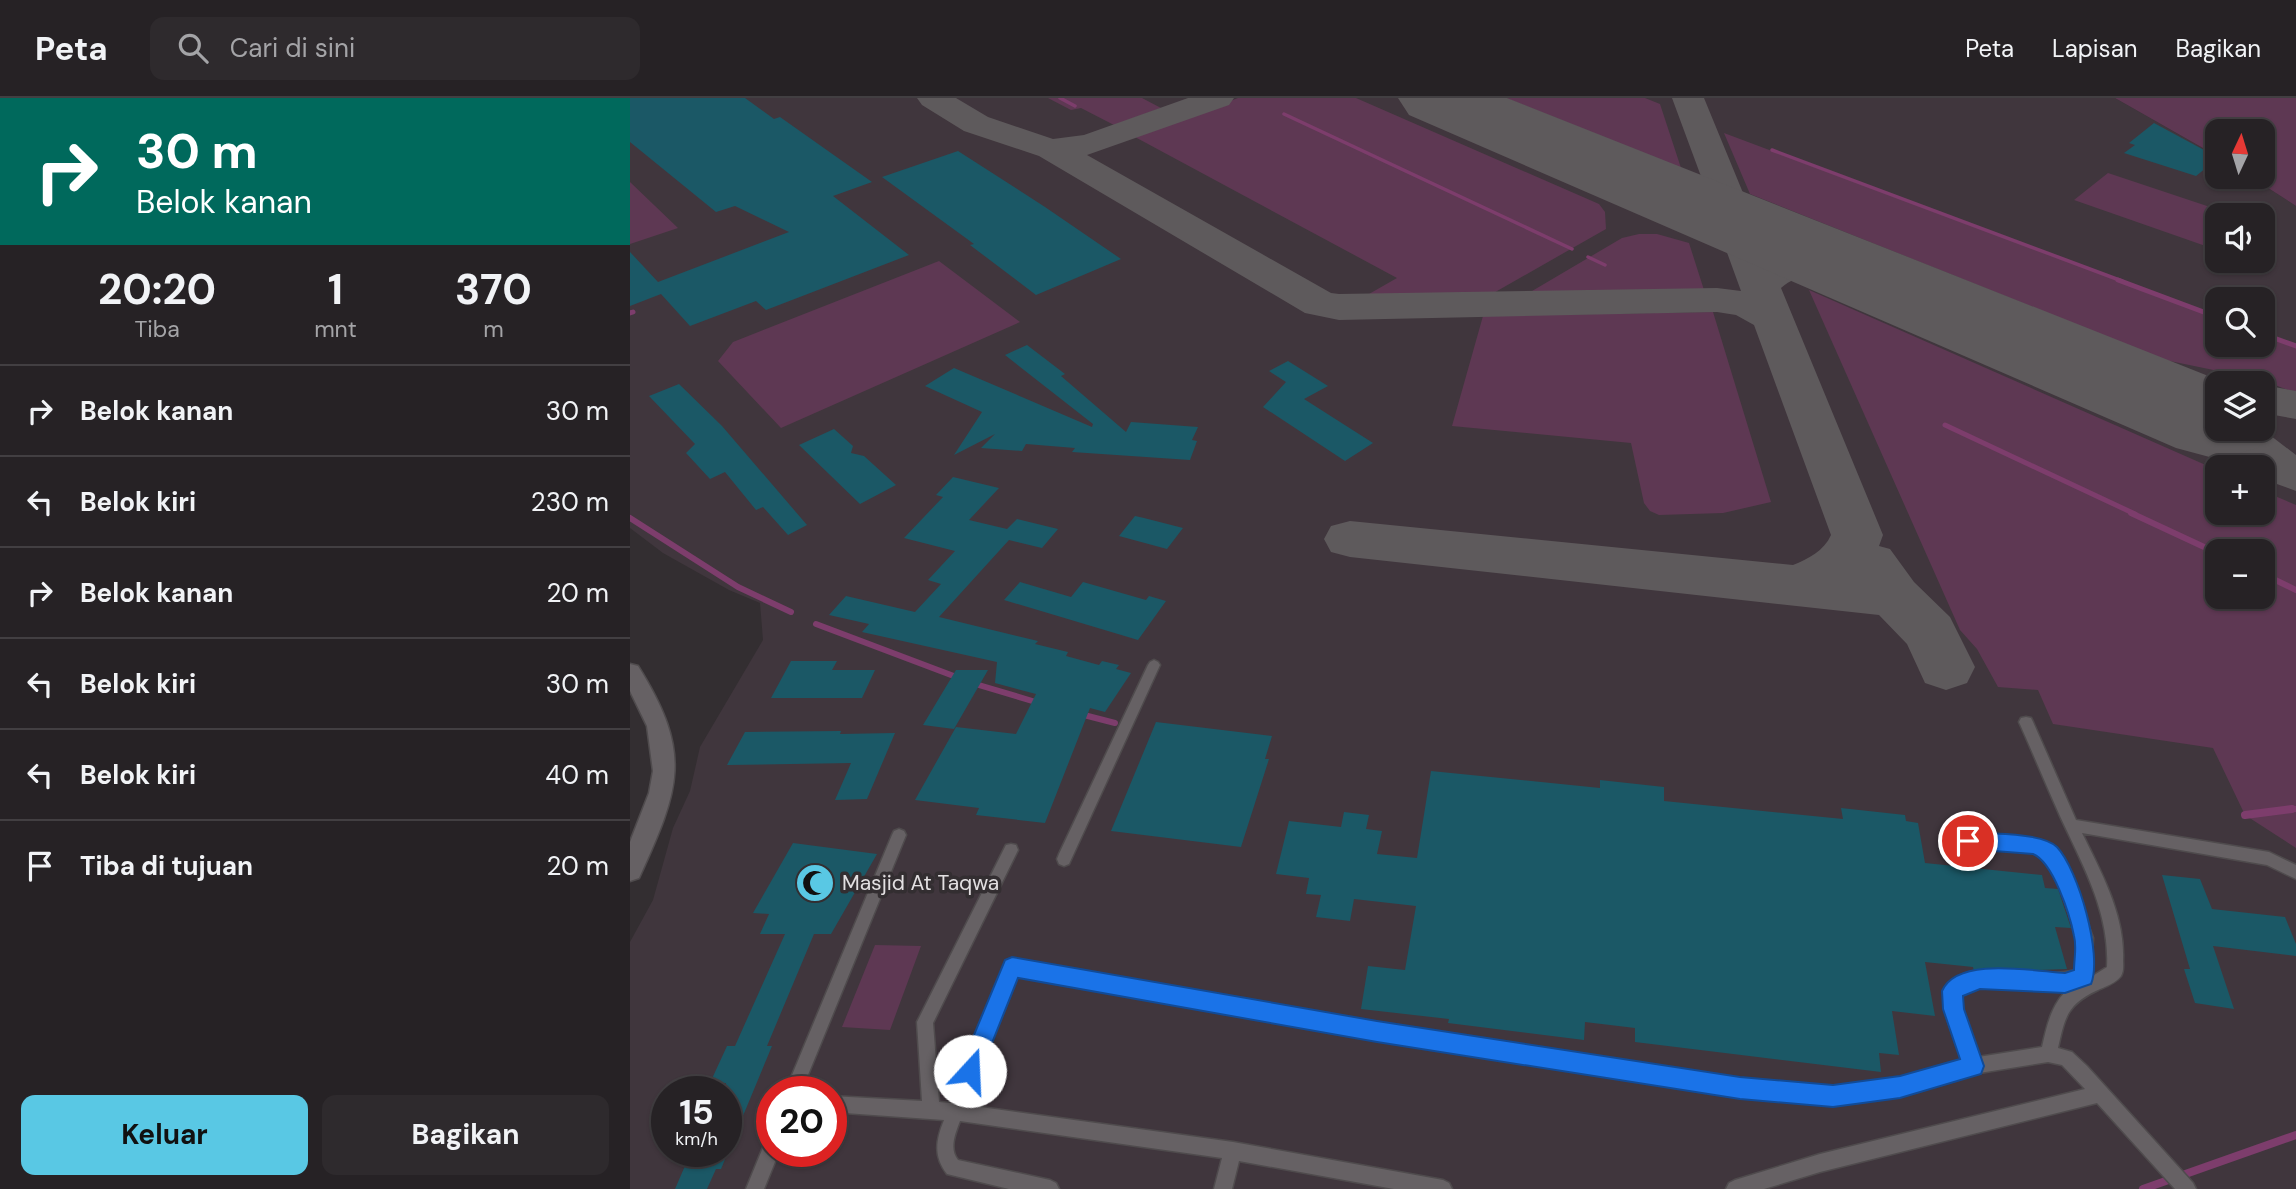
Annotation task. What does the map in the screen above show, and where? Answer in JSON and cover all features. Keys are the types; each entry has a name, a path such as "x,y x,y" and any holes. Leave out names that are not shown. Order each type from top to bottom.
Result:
{"street":[{"path":"630,671 649,699 665,749 666,772 661,799 630,870"}],"lane":[{"path":"1064,859 1154,665"},
{"path":"2025,722 2094,876 2113,929 2117,955 2115,971 2103,982 2065,1002 2048,1054"},
{"path":"2071,825 2269,859 2296,872"},
{"path":"800,1076 899,835"},
{"path":"1968,841 2034,846 2049,852 2063,875 2085,938 2084,976 2065,983 1980,979 1963,982 1952,991 1953,1009 1973,1066"},
{"path":"931,1111 925,1022 1011,850"},
{"path":"1050,1189 953,1168 945,1160 944,1146 955,1112 985,1029 1012,967 1355,1028 1740,1088 1833,1096 1900,1087 1973,1066 2048,1054 2066,1058 2187,1189"},
{"path":"1735,1189 1820,1163 2098,1094"},
{"path":"847,1105 955,1112 1233,1151 1443,1189"},
{"path":"1223,1189 1233,1151"},
{"path":"755,1189 764,1167"}],"shaded area":[{"path":"630,98 2115,98 2205,149 2205,189 2270,189 2296,206 2296,1189 630,1189 630,942 653,900 673,828 690,791 700,747 763,640 760,603 729,590 663,553 630,528"},
{"path":"1048,98 1142,98 1161,108 1114,125 1081,108 1071,110"},
{"path":"1238,98 1356,98 1599,204 1605,212 1606,229 1490,295 1362,298 1397,278 1135,137"},
{"path":"1506,98 1645,98 1660,104 1681,168"},
{"path":"2115,98 2296,98 2296,206 2270,189 2275,189 2275,119 2205,119 2205,149"},
{"path":"1724,133 2205,313 2205,357 2275,357 2275,338 2296,346 2296,393 2275,385 2275,371 2218,371 2165,360 1750,194"},
{"path":"2108,173 2205,205 2205,246 2074,200"},
{"path":"630,182 678,228 630,244"},
{"path":"1657,234 1689,243 1704,290 1527,294 1622,238"},
{"path":"939,261 1020,322 781,428 718,361 733,342"},
{"path":"1809,290 2205,465 2205,525 2275,525 2275,496 2296,505 2296,848 2245,815 2213,748 2053,724 2038,690 1998,687 1977,649 1960,630"},
{"path":"1713,312 1771,502 1723,513 1659,515 1650,511 1644,503 1631,443 1452,426 1483,316"},
{"path":"875,945 921,946 890,1030 842,1027"}],"building":[{"path":"630,98 745,98 774,119 780,117 872,182 833,196 909,255 766,310 756,301 690,326 661,294 630,306 630,252 658,282 789,232 735,206 716,212 630,142"},
{"path":"2154,123 2205,151 2205,169 2196,176 2124,153 2135,145 2129,143"},
{"path":"958,151 1121,259 1036,295 970,245 974,244 882,177"},
{"path":"1027,345 1065,374 1061,376 1126,432 1131,422 1198,427 1192,440 1197,441 1190,460 1072,452 1075,448 1026,444 1022,451 981,448 995,434 954,455 982,412 925,386 954,368 1092,427 1093,424 1005,355"},
{"path":"1288,361 1328,386 1304,399 1373,443 1345,461 1263,407 1286,382 1269,371"},
{"path":"679,384 722,426 807,525 788,535 763,507 756,510 725,472 710,479 686,453 695,444 649,396"},
{"path":"834,429 853,446 851,453 864,456 896,485 860,504 799,445"},
{"path":"953,477 999,488 969,520 1007,529 1017,519 1058,529 1042,548 1009,540 939,617 1038,641 1035,644 1068,652 1066,656 1099,665 1102,661 1119,665 1116,669 1131,673 1105,712 1090,708 1045,823 976,815 979,808 915,800 956,727 1016,734 1036,694 995,683 997,662 862,632 869,624 829,615 846,596 915,612 941,584 928,580 955,551 904,538 943,497 936,495"},
{"path":"1135,516 1183,528 1167,549 1119,536"},
{"path":"1020,582 1071,597 1083,582 1146,600 1149,596 1166,601 1138,640 1004,600"},
{"path":"791,661 837,661 832,670 875,670 862,698 771,698"},
{"path":"956,670 988,670 954,729 923,725"},
{"path":"1156,722 1272,736 1265,759 1269,759 1241,847 1111,831"},
{"path":"841,731 840,734 895,733 867,799 835,800 851,763 727,765 745,732"},
{"path":"1431,771 1600,788 1600,780 1664,787 1664,801 1843,819 1841,808 1905,815 1906,821 1918,823 1925,863 2042,875 2045,888 2058,889 2071,928 2055,927 2067,969 1974,972 1973,967 1925,962 1935,1016 1892,1011 1899,1055 1879,1053 1881,1072 1635,1042 1635,1028 1585,1022 1584,1040 1448,1023 1449,1019 1361,1009 1368,966 1405,970 1416,906 1354,899 1350,921 1316,917 1321,895 1306,894 1309,878 1276,874 1289,821 1341,827 1344,812 1369,815 1366,829 1382,831 1377,854 1417,858"},
{"path":"793,843 877,854 831,934 814,934 767,1046 772,1046 760,1076 756,1076 756,1085 742,1118 742,1076 713,1076 727,1046 735,1046 785,934 760,934 769,914 753,913"},
{"path":"2162,875 2200,879 2212,909 2285,917 2296,944 2296,956 2213,946 2234,1009 2195,1003 2184,969 2190,969"},
{"path":"685,1167 722,1167 716,1169 707,1189 675,1189"}],"waterway":[{"path":"1060,98 1075,106"},
{"path":"1284,114 1572,249"},
{"path":"1772,150 2122,281"},
{"path":"1588,257 1605,265"},
{"path":"2118,280 2205,313"},
{"path":"2275,338 2296,346"},
{"path":"1945,425 2135,514"},
{"path":"2131,513 2205,547"},
{"path":"630,518 738,587 791,612"},
{"path":"2275,580 2296,590"},
{"path":"816,624 959,678"},
{"path":"972,683 1039,703"},
{"path":"1080,714 1115,723"},
{"path":"2245,815 2292,809"},
{"path":"2277,811 2296,809"},
{"path":"2143,1189 2296,1135"}],"taxiway":[{"path":"933,98 976,124 1051,149"},
{"path":"1051,149 1089,145 1218,98"},
{"path":"1688,98 1736,222"},
{"path":"1051,149 1320,304 1339,307 1717,300 1747,304 1772,318"},
{"path":"1703,208 1730,228 1744,245 1857,535 1841,562 1816,578 1797,586"},
{"path":"1761,287 1767,277 1789,267 1817,266 1854,271"},
{"path":"2117,380 2205,391"},
{"path":"2275,401 2296,405"},
{"path":"2247,441 2270,462 2296,475"},
{"path":"1350,539 1797,586"},
{"path":"1871,563 1894,596"},
{"path":"1797,586 1894,596"},
{"path":"1894,596 1930,632 1946,667"}],"runway":[{"path":"1437,98 2205,417"}],"place":[{"name":"Masjid At Taqwa","path":"815,883"}],"route":[{"path":"970,1071 1012,967 1377,1031 1740,1088 1833,1096 1900,1087 1973,1066 1953,1009 1952,991 1963,982 1980,979 2065,983 2084,976 2085,938 2063,875 2049,852 2034,846 1968,841"}]}
